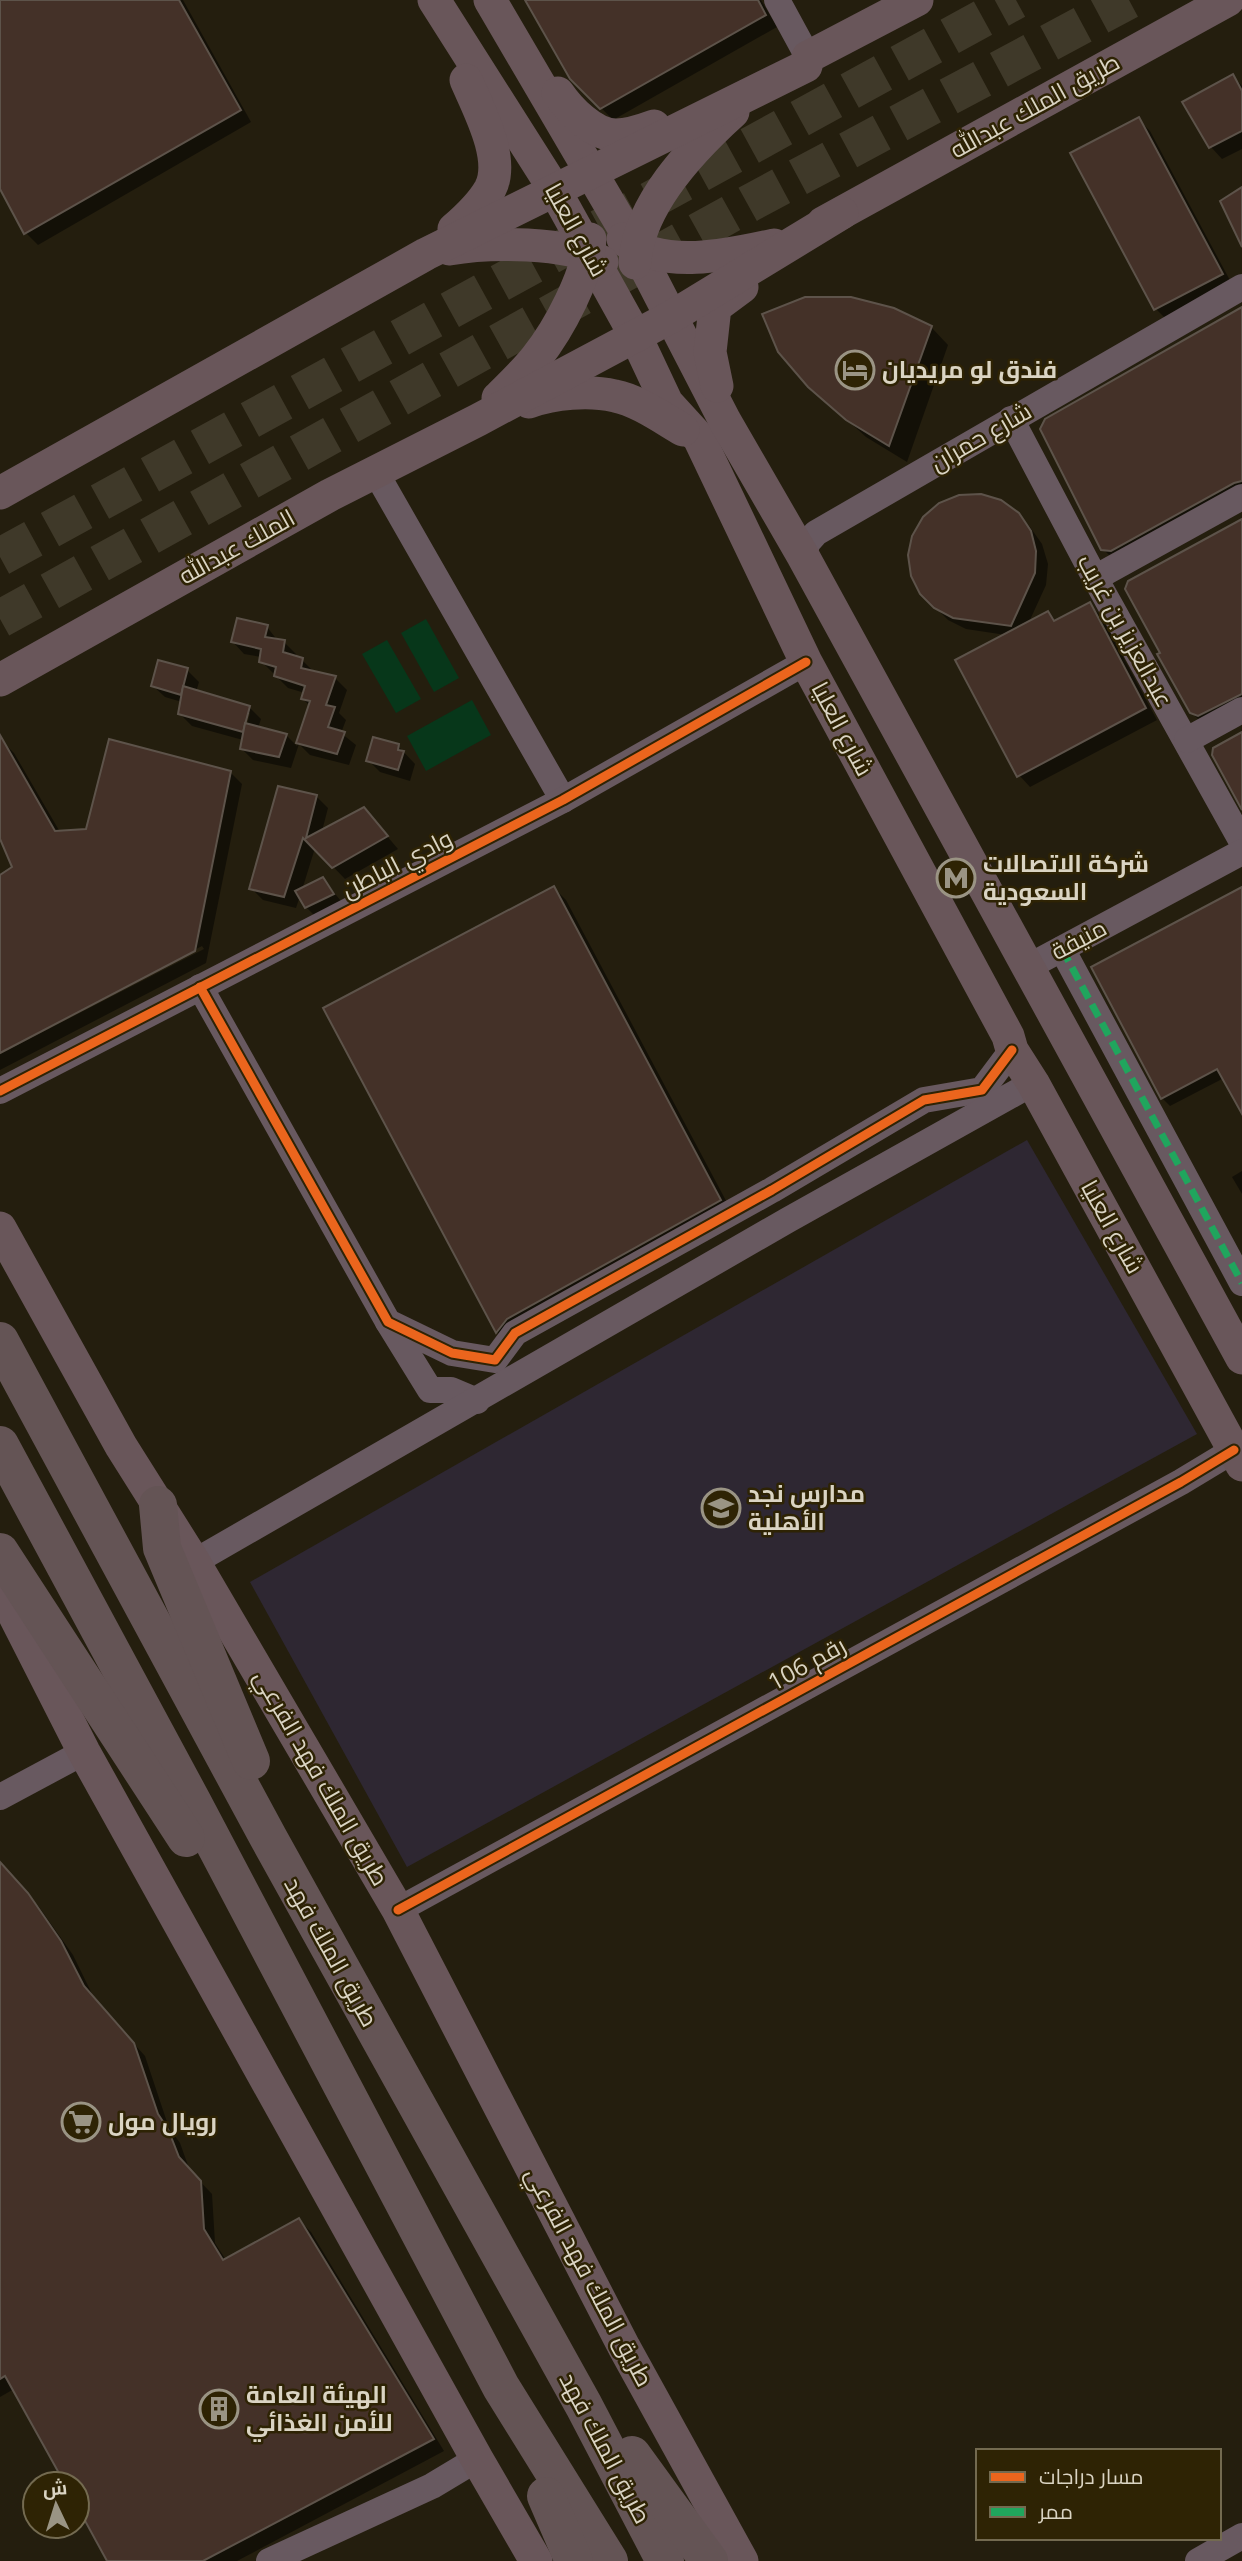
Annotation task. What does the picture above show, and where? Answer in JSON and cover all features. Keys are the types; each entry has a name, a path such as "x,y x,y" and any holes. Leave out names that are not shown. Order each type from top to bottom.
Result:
{"highway":[{"name":"طريق الملك فهد","path":"0,1341 268,1838 666,2561"},
{"name":"طريق الملك فهد","path":"0,1445 193,1803 501,2387 609,2561"},
{"path":"158,1505 162,1548 265,1796 268,1838"},
{"path":"0,1552 211,1875 240,1893"},
{"path":"501,2387 574,2561"},
{"path":"583,2406 612,2428 709,2561"}],"main road":[{"name":"شارع العليا","path":"433,0 554,189 635,335 667,403 712,430 803,556 1242,1358"},
{"path":"426,254 476,209 492,186 495,167 490,137 433,0"},
{"name":"شارع العليا","path":"492,0 671,317 712,430 806,662 1007,1036 1012,1050 1033,1083 1238,1457"},
{"path":"492,0 570,111 593,127 614,136 644,130 762,88"},
{"path":"0,493 426,254 589,171 762,88 806,65 808,57 916,0"},
{"name":"طريق الملك عبدالله","path":"842,213 1228,0"},
{"path":"635,335 635,249 650,211 670,180 707,136 762,88"},
{"path":"478,420 537,357 559,321 589,254 589,171"},
{"path":"554,189 635,249 687,257 728,255 783,243 842,213"},
{"path":"478,420 671,317 842,213"},
{"path":"478,420 541,398 578,394 617,396 652,412 712,430 710,352 715,307 842,213"},
{"path":"426,254 478,244 547,248 589,254 614,269 671,317"},
{"name":"الملك عبدالله","path":"0,680 375,471 478,420"},
{"path":"1033,1083 1055,1076 1095,1090"},
{"name":"طريق الملك فهد الفرعي","path":"0,1228 121,1446 194,1562 398,1910 624,2347 742,2561"},
{"path":"0,1587 84,1752 536,2561"}],"street":[{"path":"777,0 808,57"},
{"name":"شارع حمران","path":"803,556 808,542 816,533 1242,286"},
{"name":"عبدالعزيز بن غريب","path":"1011,419 1095,578 1242,842"},
{"path":"375,471 563,800"},
{"path":"1095,578 1242,498"},
{"name":"وادي الباطن","path":"0,1090 563,800 806,662"},
{"path":"1187,740 1242,710"},
{"name":"منيفة","path":"1028,968 1242,852"},
{"path":"1062,949 1242,1283"},
{"path":"201,987 388,1322 430,1390 451,1390 477,1401"},
{"path":"388,1322 452,1353 495,1360 516,1333 772,1190 924,1100 982,1090 1012,1050"},
{"path":"194,1562 788,1220 1033,1083"},
{"name":"رقم 106","path":"398,1910 1156,1495 1238,1457"},
{"path":"0,1797 84,1752"},
{"path":"269,2561 432,2486 477,2459"},
{"path":"1198,2561 1242,2536"}],"shaded area":[{"name":"مدارس نجد الأهلية","path":"1027,1140 1197,1434 407,1867 250,1582"}],"green space":[{"path":"426,619 459,678 434,692 401,633"},
{"path":"387,640 421,699 396,713 362,654"},
{"path":"472,700 491,735 426,771 407,736"}],"building":[{"path":"0,0 179,0 241,110 24,234 0,189"},
{"path":"525,0 758,0 766,15 600,109 570,79"},
{"path":"1233,74 1242,91 1242,131 1209,148 1182,102"},
{"path":"1139,117 1223,274 1154,310 1070,153"},
{"path":"1242,187 1242,247 1220,201"},
{"name":"فندق لو مريديان","path":"805,297 851,297 894,308 932,326 889,446 846,420 808,387 778,352 762,314"},
{"path":"1242,307 1242,481 1111,551 1101,550 1040,429 1045,419"},
{"path":"981,494 1001,500 1019,513 1031,531 1036,551 1035,573 1011,626 953,618 934,608 920,594 911,576 908,555 912,536 923,517 939,503 959,495"},
{"path":"1242,519 1242,694 1198,716 1190,713 1125,589 1128,581"},
{"path":"1090,602 1146,708 1017,777 955,660 1048,611 1054,621"},
{"path":"237,618 268,625 265,637 285,640 283,652 303,658 301,668 336,676 326,705 335,707 328,727 345,732 337,754 296,743 310,701 301,699 305,686 274,676 276,667 259,662 261,649 231,642"},
{"path":"158,660 188,668 181,695 151,686"},
{"path":"183,686 250,706 243,732 178,714"},
{"path":"245,723 287,734 279,757 240,749"},
{"path":"1242,732 1242,810 1212,755 1213,748"},
{"path":"0,735 55,831 86,829 109,739 231,771 195,951 0,1053 0,875 12,867 0,839"},
{"path":"373,737 399,744 398,750 404,751 398,770 366,761"},
{"path":"278,786 317,795 306,838 364,807 388,836 332,868 303,838 284,897 249,889"},
{"path":"323,877 334,894 305,908 295,891"},
{"path":"554,886 721,1200 507,1319 496,1333 323,1008"},
{"path":"1242,887 1242,1114 1217,1069 1161,1099 1091,967"},
{"path":"0,1862 28,1893 61,1941 84,1986 134,2043 158,2114 168,2129 179,2157 201,2181 204,2229 223,2260 299,2218 434,2439 203,2561 107,2561 91,2532 91,2470 57,2470 5,2376 0,2379"}],"tunnel":[{"path":"0,557 1016,0"},
{"path":"0,619 750,203 1129,0"}],"marked path":[{"path":"1062,949 1242,1283"}],"cycle path":[{"path":"0,1091 563,800 806,662"},
{"path":"200,987 388,1322 452,1353 495,1360 515,1333 772,1190 924,1100 982,1090 1012,1050"},
{"path":"398,1910 1181,1482 1234,1450"}],"place":[{"name":"فندق لو مريديان","path":"855,370"},
{"name":"شركة الاتصالات السعودية","path":"956,878"},
{"name":"مدارس نجد الأهلية","path":"721,1508"},
{"name":"رويال مول","path":"81,2122"},
{"name":"الهيئة العامة للأمن الغذائي","path":"219,2409"}]}
